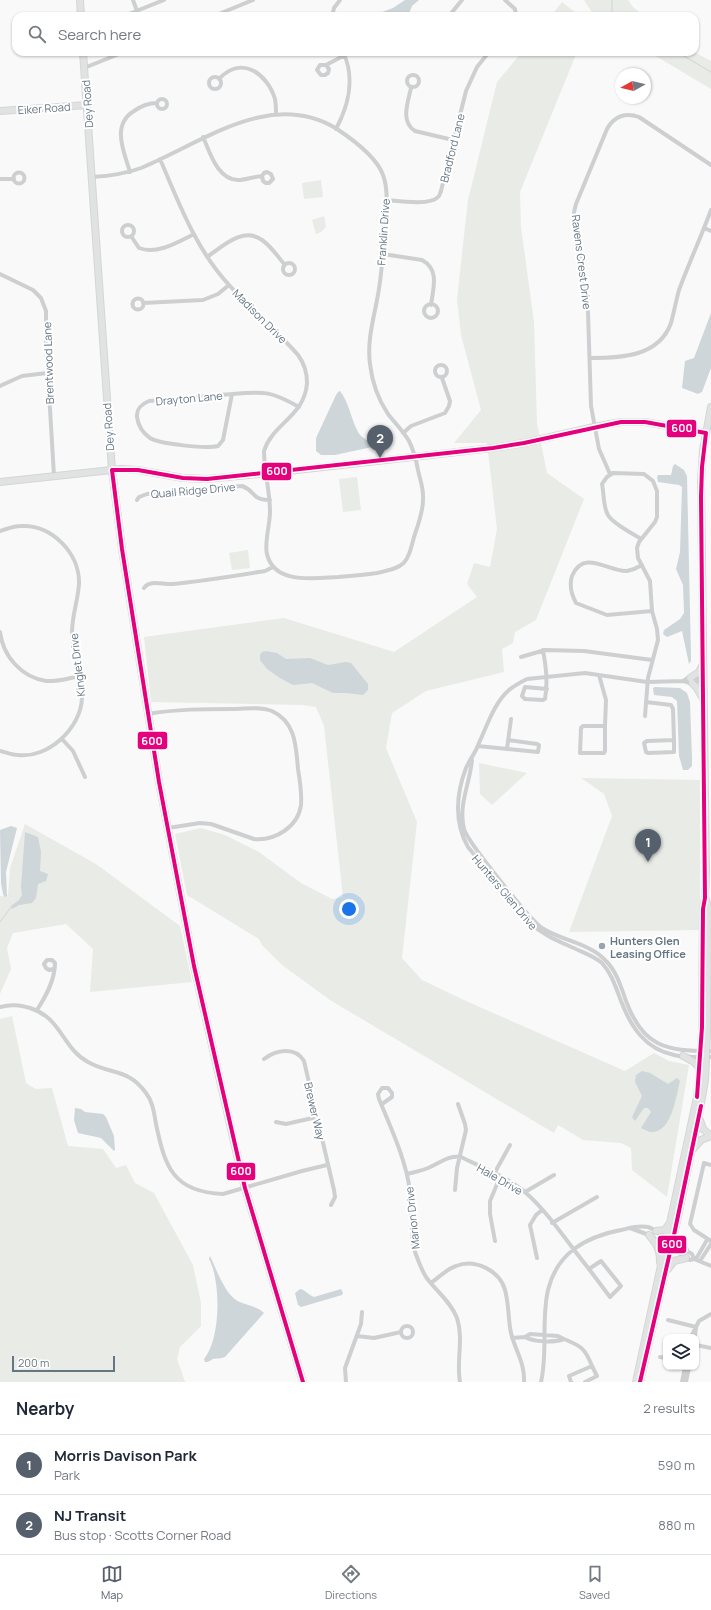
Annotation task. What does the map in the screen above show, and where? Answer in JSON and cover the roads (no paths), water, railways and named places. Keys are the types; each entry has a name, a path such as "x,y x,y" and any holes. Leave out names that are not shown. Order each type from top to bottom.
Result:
{"street":[{"path":"80,0 81,12"},
{"path":"133,0 137,11 164,0"},
{"path":"224,12 253,0"},
{"path":"333,12 340,0"},
{"path":"452,12 462,0"},
{"path":"506,0 515,9 515,12"},
{"name":"Dey Road","path":"83,56 112,470 122,549 148,714 194,966 245,1188 303,1382"},
{"path":"84,68 114,56"},
{"path":"326,65 341,56"},
{"path":"336,128 342,117 349,95 350,80 344,56"},
{"name":"Bradford Lane","path":"386,200 430,202 438,198 441,192 466,91 477,67 486,56"},
{"path":"219,79 223,74 236,68 247,68 260,74 273,93 276,101 276,114"},
{"path":"411,88 406,115 406,121 410,128 415,131 453,140"},
{"path":"130,172 121,142 120,131 123,121 129,114 136,110 158,103"},
{"name":"Eiker Road","path":"0,111 87,105"},
{"name":"Franklin Drive","path":"92,177 118,175 130,172 160,159 203,137 259,117 276,114 311,118 336,128 359,146 376,163 382,173 386,200 383,254 378,298 370,340 369,357 373,384 388,414 403,433 416,457"},
{"name":"Ravens Crest Drive","path":"610,474 599,449 591,406 588,312 574,212 576,204 609,124 621,116 630,115 639,117 711,165"},
{"path":"203,137 216,165 222,174 235,180 262,176"},
{"name":"Madison Drive","path":"160,159 194,234 207,257 229,285 298,355 306,374 307,383 303,400 299,407 267,443 264,459 266,473"},
{"path":"0,179 14,179"},
{"path":"590,358 629,356 649,349 662,338 671,322 680,288 711,210"},
{"path":"704,228 711,231"},
{"path":"131,236 139,248 150,250 170,245 194,234"},
{"path":"207,257 233,239 248,235 262,240 285,265"},
{"path":"383,254 422,260 428,263 434,275 431,305"},
{"name":"Brentwood Lane","path":"0,274 33,290 41,298 44,305 47,320 47,373 54,476"},
{"path":"143,303 203,300 218,294 229,285"},
{"path":"0,386 22,376 47,373"},
{"path":"403,433 411,426 445,413 450,401 442,378"},
{"name":"Drayton Lane","path":"232,394 223,440 218,446 205,448 160,442 150,438 146,434 140,426 138,420 137,414 140,407 149,401 260,391 280,396 299,407"},
{"path":"666,1274 672,1220 696,1102 700,1071 706,1054 703,909 708,879 703,699 701,497 702,467 711,407"},
{"path":"0,482 112,470 138,470 183,478 207,478 266,473 416,457 524,443 621,422 645,422 706,433"},
{"path":"266,473 270,500 270,516 266,552 268,560 273,567 291,576 311,579 377,573 391,570 408,559 423,500 416,457"},
{"path":"641,539 612,521 608,516 602,484 610,474 644,474 650,477 656,486 657,517 652,527 641,539 636,554 650,581 652,611 657,629 658,640 647,682 645,716"},
{"name":"Quail Ridge Drive","path":"137,500 139,497 147,494 242,486 247,487 256,498 270,500"},
{"name":"Kinglet Drive","path":"0,531 22,525 41,529 59,540 72,555 76,566 79,583 72,632 80,676 82,700 71,730 47,749 19,756 0,751"},
{"path":"642,565 627,571 596,562 582,564 576,569 570,582 571,593 576,603 604,615 652,611"},
{"path":"144,588 151,583 167,584 195,581 265,571 273,567"},
{"path":"0,633 6,653 20,670 28,675 45,681 56,681 80,676"},
{"path":"520,657 543,650 584,651 652,660"},
{"path":"543,650 547,677 547,688 545,699 525,699 522,696 524,687 547,688"},
{"path":"703,664 699,672 691,681 701,693 703,699"},
{"name":"Hunters Glen Drive","path":"703,681 698,678 691,681 647,682 585,673 527,679 508,690 495,709 467,767 462,782 458,826 462,838 468,847 530,923 540,932 593,956 603,965 609,972 615,984 626,1013 636,1032 644,1040 664,1052 675,1056 706,1054"},
{"path":"600,675 606,700 604,726 605,751 604,753 580,753 582,727 604,726"},
{"path":"703,681 710,681"},
{"path":"646,702 671,705 673,710 674,740 674,752 646,752 644,743 647,741 674,740"},
{"path":"148,714 185,710 266,709 280,716 286,721 292,731 295,742 302,798 301,807 294,823 280,834 265,839 254,839 211,824 200,823 168,828"},
{"path":"507,749 511,719"},
{"path":"62,738 73,751 85,777"},
{"path":"478,746 538,752 539,745 508,740"},
{"name":"Hunters Glen Drive","path":"472,758 466,785 462,815 464,829 473,845 542,928 597,953 608,962 618,979 630,1012 636,1023 648,1036 659,1045 669,1049 706,1054"},
{"path":"636,1382 659,1276 669,1244 674,1235 700,1115 707,1034 708,908 705,898"},
{"path":"37,1010 44,1000 51,984 54,976 53,969"},
{"path":"0,1007 12,1004 37,1010 54,1022 78,1055 89,1063 134,1079 142,1087 152,1103 160,1144 172,1173 180,1181 198,1191 210,1194 223,1194 328,1165"},
{"path":"707,1034 711,1043"},
{"name":"Brewer Way","path":"264,1059 274,1053 289,1051 300,1056 304,1061 328,1165 334,1197 331,1205"},
{"path":"683,1056 692,1060 698,1066 700,1071"},
{"name":"Marion Drive","path":"382,1104 407,1174 410,1192 412,1238 415,1251 422,1270 443,1296 457,1318 460,1334 460,1382"},
{"path":"455,1190 457,1168 461,1157 466,1130 458,1104"},
{"path":"691,1155 696,1144 711,1136 703,1129 700,1115"},
{"path":"276,1122 286,1124 316,1117"},
{"path":"494,1174 510,1145"},
{"path":"407,1174 423,1170 450,1157 461,1157"},
{"name":"Hale Drive","path":"461,1157 525,1192 542,1210 610,1297 621,1286 601,1261 589,1269"},
{"path":"697,1260 710,1242 694,1230 690,1224 704,1163 711,1165"},
{"path":"525,1192 554,1175"},
{"path":"495,1241 490,1214 490,1202 500,1177"},
{"path":"552,1224 597,1197"},
{"path":"537,1258 530,1225 536,1215 542,1210"},
{"path":"656,1231 665,1230 672,1220"},
{"path":"541,1382 544,1368 546,1302 550,1284 559,1264 573,1249 589,1239 603,1234 634,1226 644,1226 656,1231 686,1258 690,1260 697,1260 711,1266"},
{"path":"630,1228 649,1234 685,1250 692,1254 697,1260"},
{"path":"649,1234 657,1244 660,1252 659,1276"},
{"path":"674,1235 685,1250"},
{"path":"640,1382 666,1274 669,1266 674,1261 686,1258"},
{"path":"431,1283 448,1269 458,1265 478,1265 490,1270 498,1277 505,1288 512,1338 523,1366 524,1382"},
{"path":"346,1382 345,1368 362,1324 362,1312"},
{"path":"692,1334 699,1321 711,1314"},
{"path":"668,1320 696,1327"},
{"path":"695,1334 696,1327"},
{"path":"357,1336 374,1338 401,1332"},
{"path":"512,1338 525,1337 530,1334 545,1334 558,1336 580,1345 586,1352 597,1376 585,1382"},
{"path":"525,1337 530,1340 545,1341 558,1341 564,1339"},
{"path":"699,1346 711,1348"},
{"path":"571,1382 569,1376 592,1366"},
{"path":"685,1370 685,1382"},
{"path":"685,1382 688,1370"}],"waterway":[{"path":"612,0 612,12"},
{"path":"684,56 711,72"},
{"path":"0,922 11,907"}],"place":[{"name":"NJ Transit","path":"380,458"},
{"name":"Morris Davison Park","path":"648,862"},
{"name":"Hunters Glen Leasing Office","path":"602,946"}]}
